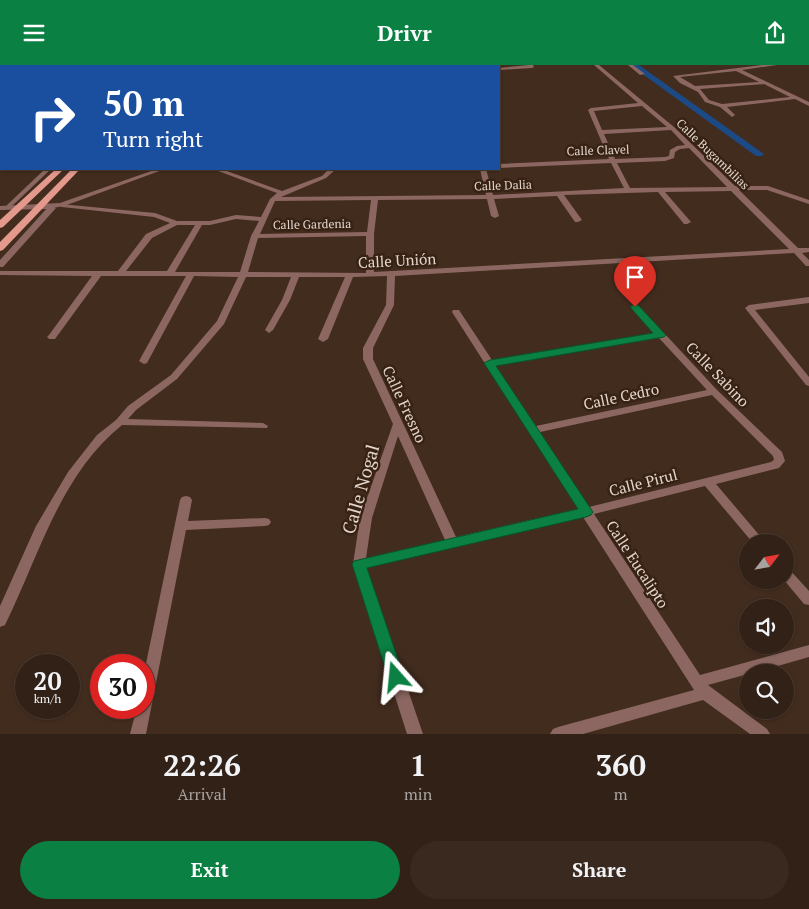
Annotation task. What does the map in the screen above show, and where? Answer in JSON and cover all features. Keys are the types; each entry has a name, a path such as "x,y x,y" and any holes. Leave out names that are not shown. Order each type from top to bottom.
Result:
{"main road":[{"path":"0,225 59,170"},
{"path":"0,248 75,170"}],"street":[{"name":"Calle Bugambilias","path":"596,65 672,128 809,264"},
{"path":"630,65 642,74"},
{"path":"727,65 809,105"},
{"path":"732,115 722,106 707,101 695,88 682,82 676,76 775,65"},
{"path":"695,88 763,83"},
{"path":"722,106 794,98"},
{"path":"628,190 612,160 591,110 644,104"},
{"path":"600,132 672,128"},
{"name":"Calle Clavel","path":"500,166 665,159 672,157 674,148 690,146"},
{"path":"4,207 47,170"},
{"path":"4,207 40,206 52,208 159,170"},
{"path":"219,170 282,193"},
{"path":"0,621 42,526 72,475 101,437 120,422 132,408 174,377 221,322 243,274 255,236 273,199 282,193 324,177 332,170"},
{"path":"483,170 495,216"},
{"name":"Calle Dalia","path":"273,199 489,197 628,190 775,189 809,202"},
{"path":"661,191 687,222"},
{"path":"559,193 578,220"},
{"path":"370,275 370,234 375,198"},
{"path":"62,205 155,215 176,223 200,223 236,217 263,219"},
{"path":"0,265 52,208"},
{"path":"121,273 149,236 176,223"},
{"path":"170,274 200,223"},
{"name":"Calle Gardenia","path":"255,236 370,234"},
{"name":"Calle Unión","path":"0,273 392,275 809,250"},
{"path":"52,337 98,274"},
{"path":"144,361 191,274"},
{"path":"269,330 286,300 296,275"},
{"name":"Calle Fresno","path":"392,275 390,305 368,348 368,359 453,543"},
{"path":"323,339 350,276"},
{"path":"809,300 749,308 809,383"},
{"name":"Calle Sabino","path":"635,307 714,392 778,455 780,461"},
{"name":"Calle Eucalipto","path":"456,311 701,688"},
{"path":"490,363 661,335"},
{"name":"Calle Cedro","path":"534,430 714,392"},
{"path":"120,422 262,426"},
{"name":"Calle Nogal","path":"397,425 366,519 359,564 415,734"},
{"name":"Calle Pirul","path":"359,564 586,512 775,465 780,461"},
{"path":"707,481 752,534"},
{"path":"154,654 186,500"},
{"path":"181,526 265,522"},
{"path":"794,582 809,600"},
{"path":"558,734 809,651"},
{"path":"701,688 762,734"},
{"path":"138,734 141,719"}],"lane":[{"path":"500,69 532,67 531,65"}],"waterway":[{"path":"634,65 759,154"}],"route":[{"path":"396,677 359,564 586,512 490,363 661,335 635,307"}]}
